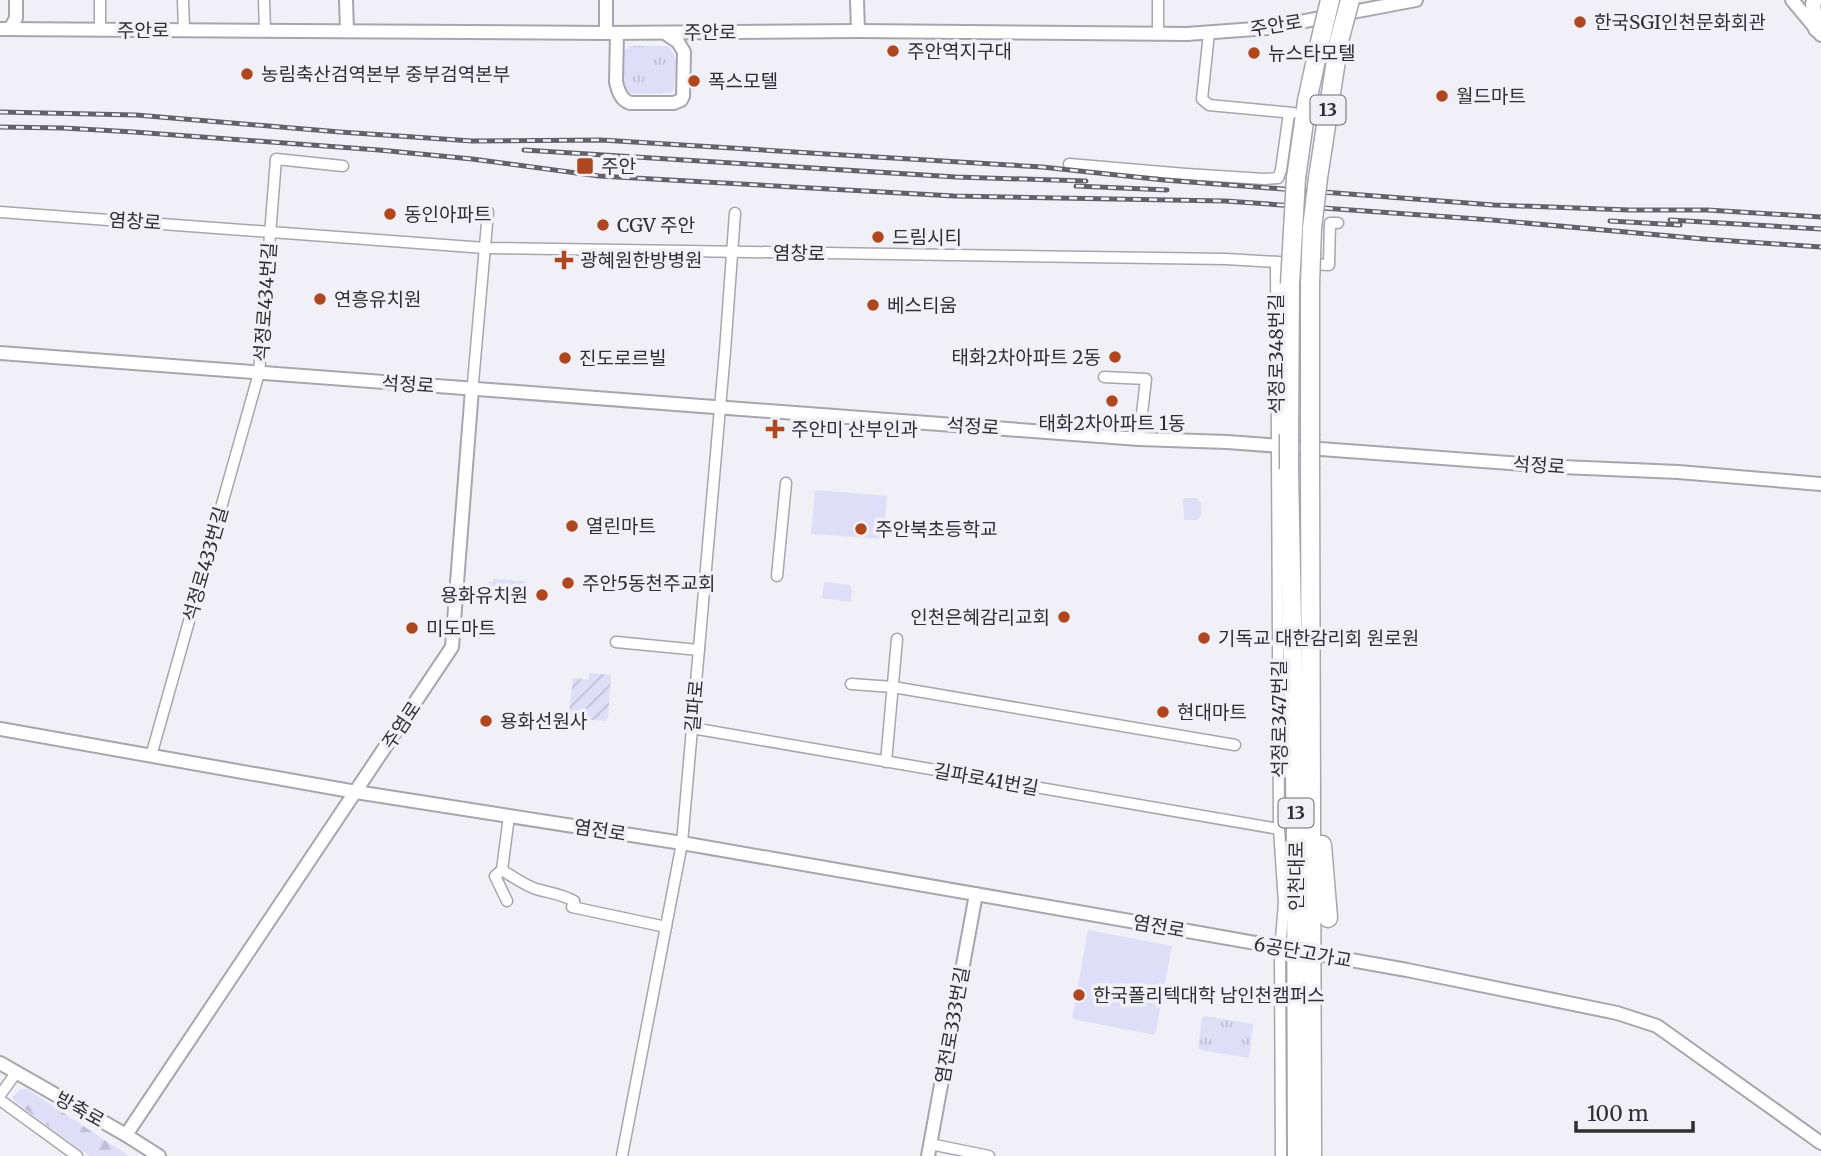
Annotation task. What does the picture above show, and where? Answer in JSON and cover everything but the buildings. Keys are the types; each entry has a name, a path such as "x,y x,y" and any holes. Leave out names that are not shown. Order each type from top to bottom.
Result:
{"highway":[{"name":"13","path":"1283,440 1297,113 1319,46 1330,0"},
{"name":"인천대로","path":"1297,1156 1312,228 1339,41 1350,0"},
{"name":"인천대로","path":"1283,440 1289,469 1303,733 1312,1156"},
{"path":"1283,903 1287,861 1288,785 1303,733"},
{"path":"1303,733 1328,918"}],"main road":[{"path":"9,25 16,0"},
{"path":"346,0 347,31"},
{"path":"606,0 616,82 626,102 674,103 681,100 684,52 678,42 665,32"},
{"path":"857,0 858,31"},
{"name":"주안로","path":"9,25 19,23 28,29 100,30 1158,34 1268,28 1318,19 1367,5 1416,0"},
{"path":"1792,0 1819,32"},
{"path":"1815,0 1813,4 1819,32"},
{"name":"석정로","path":"0,353 1139,439 1283,440 1562,467 1678,472 1821,484"},
{"name":"주염로","path":"126,1135 452,646 472,389"},
{"name":"염전로","path":"0,729 356,792 682,843 1199,933"},
{"name":"염전로333번길","path":"929,1150 976,894"},
{"name":"6공단고가교","path":"1199,933 1407,970 1617,1013 1657,1026 1821,1143"},
{"name":"방축로","path":"0,1063 159,1156"}],"street":[{"path":"100,0 100,30"},
{"path":"183,0 184,30"},
{"path":"264,0 265,31"},
{"path":"1158,0 1158,34"},
{"path":"1318,19 1322,0"},
{"path":"1069,164 1212,176 1278,178 1297,113 1209,105 1204,102 1202,99 1209,33"},
{"path":"270,231 276,159 344,166"},
{"name":"염창로","path":"0,212 485,248 1172,258 1329,265 1330,223 1338,223"},
{"name":"주염로","path":"472,389 488,212"},
{"name":"길파로","path":"622,1156 682,843 735,213"},
{"name":"석정로434번길","path":"259,373 270,231"},
{"name":"석정로348번길","path":"1276,262 1283,440"},
{"name":"석정로433번길","path":"151,755 259,373"},
{"path":"1104,377 1146,379 1139,439"},
{"name":"석정로347번길","path":"1281,1156 1280,951 1283,903 1279,829 1283,440"},
{"path":"777,576 786,483"},
{"path":"886,762 897,639"},
{"path":"616,642 699,650"},
{"path":"851,684 893,687 1235,745"},
{"name":"길파로41번길","path":"692,728 1279,829"},
{"path":"507,901 495,876 502,870 509,816"},
{"path":"502,870 522,883 564,895 574,901 572,908 666,927"},
{"path":"16,1073 0,1098 78,1156"},
{"path":"929,1150 989,1156"}],"green space":[{"path":"629,46 670,48 676,59 674,89 671,93 633,94 625,91 622,83 622,53"},
{"path":"815,490 887,496 884,539 811,534"},
{"path":"1183,498 1196,498 1201,503 1201,516 1197,520 1184,520"},
{"path":"494,579 525,581 525,597 488,601 486,590 489,589 489,582"},
{"path":"824,582 850,585 851,602 822,598"},
{"path":"590,673 611,675 608,718 604,721 571,718 569,715 573,678 588,680"},
{"path":"1088,930 1172,946 1155,1035 1072,1019"},
{"path":"1205,1016 1253,1024 1249,1058 1200,1050 1198,1048 1202,1018"},
{"path":"27,1089 129,1156 89,1156 14,1101 13,1097 19,1090"}],"railway":[{"path":"0,112 136,115 472,141 601,140 1042,167 1164,180 1494,205 1707,210 1821,217"},
{"path":"0,127 134,132 379,150 599,176 954,196 1225,201 1821,247"},
{"path":"524,150 956,177 1086,181"},
{"path":"1076,186 1167,190"},
{"path":"1670,220 1821,229"},
{"path":"1610,221 1680,225"}],"place":[{"name":"한국SGI인천문화회관","path":"1580,22"},
{"name":"주안역지구대","path":"893,51"},
{"name":"뉴스타모텔","path":"1254,53"},
{"name":"농림축산검역본부 중부검역본부","path":"247,74"},
{"name":"폭스모텔","path":"694,81"},
{"name":"월드마트","path":"1442,96"},
{"name":"주안","path":"585,166"},
{"name":"동인아파트","path":"390,214"},
{"name":"CGV 주안","path":"603,225"},
{"name":"드림시티","path":"878,237"},
{"name":"광혜원한방병원","path":"564,260"},
{"name":"연흥유치원","path":"320,299"},
{"name":"베스티움","path":"873,305"},
{"name":"태화2차아파트 2동","path":"1115,357"},
{"name":"진도로르빌","path":"565,358"},
{"name":"태화2차아파트 1동","path":"1112,401"},
{"name":"주안미 산부인과","path":"775,429"},
{"name":"열린마트","path":"572,526"},
{"name":"주안북초등학교","path":"861,529"},
{"name":"주안5동천주교회","path":"568,583"},
{"name":"용화유치원","path":"542,595"},
{"name":"인천은혜감리교회","path":"1064,617"},
{"name":"미도마트","path":"412,628"},
{"name":"기독교 대한감리회 원로원","path":"1204,638"},
{"name":"현대마트","path":"1163,712"},
{"name":"용화선원사","path":"486,721"},
{"name":"한국폴리텍대학 남인천캠퍼스","path":"1079,995"}]}
